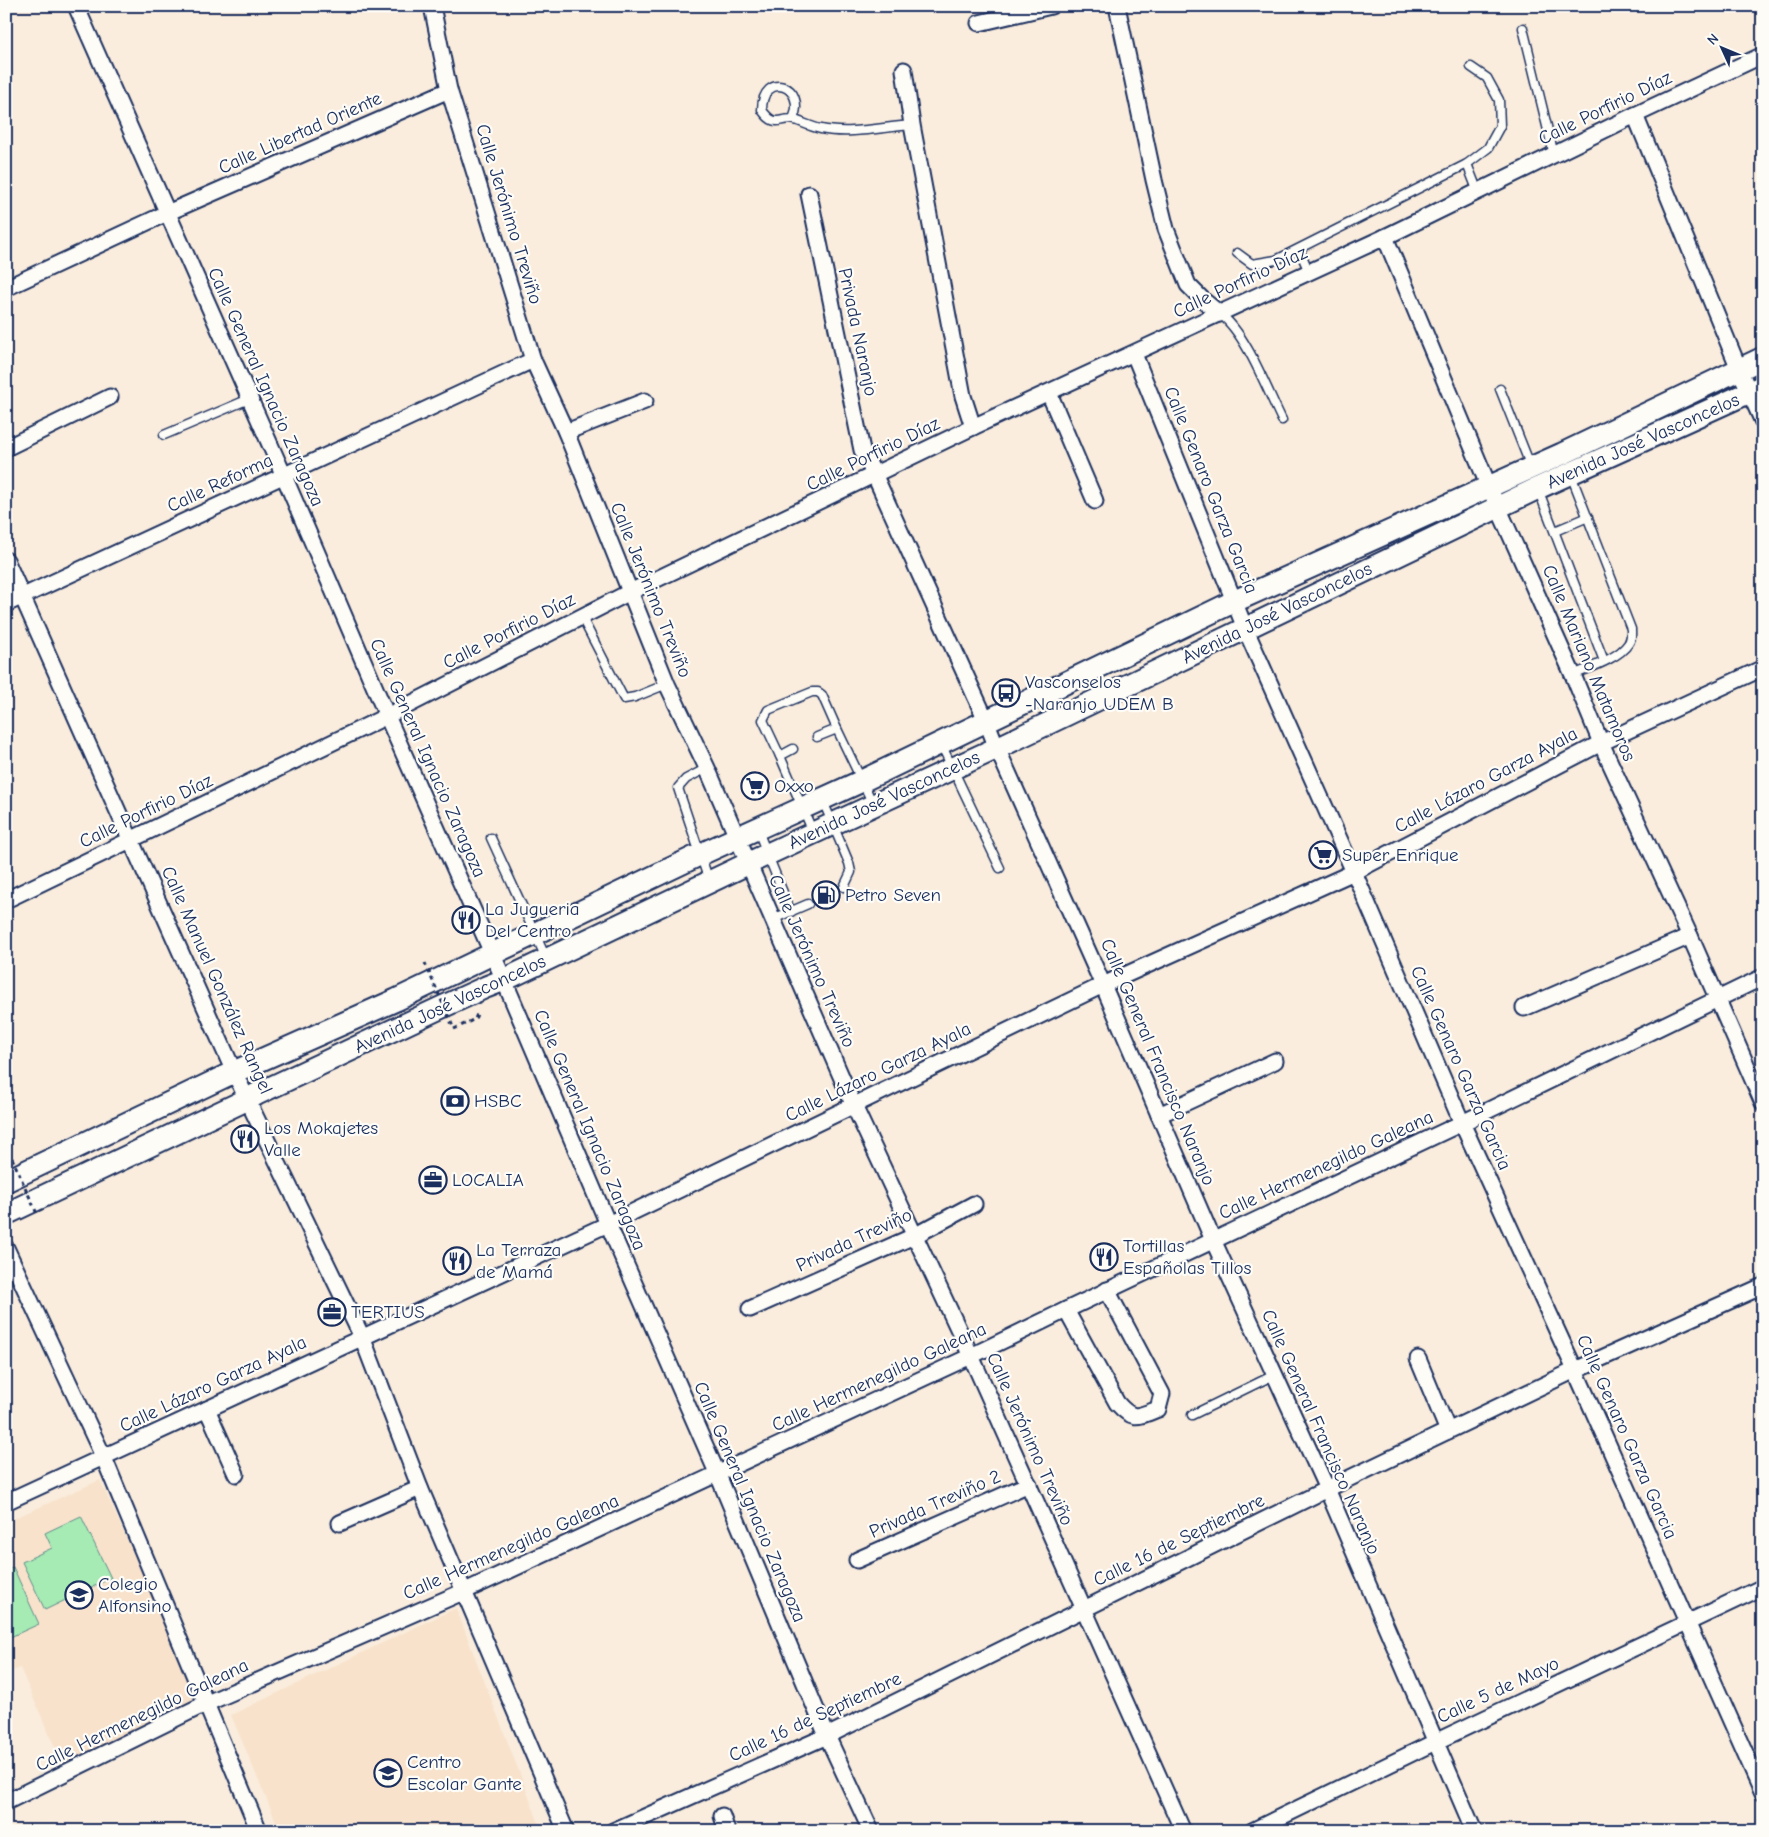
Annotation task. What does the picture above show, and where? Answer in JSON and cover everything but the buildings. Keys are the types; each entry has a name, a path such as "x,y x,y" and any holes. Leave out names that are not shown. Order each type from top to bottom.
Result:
{"main road":[{"name":"Avenida José Vasconcelos","path":"1566,464 1739,369 1763,358"},
{"name":"Avenida José Vasconcelos","path":"6,1181 234,1072 396,1000 699,855 822,800 1235,601 1490,487 1535,478 1566,464 1756,390"},
{"name":"Avenida José Vasconcelos","path":"6,1214 952,767 997,748 1499,507 1535,478"}],"street":[{"name":"Calle General Ignacio Zaragoza","path":"76,6 504,980 870,1831"},
{"name":"Calle Jerónimo Treviño","path":"432,6 450,90 533,360 566,432 668,684 854,1106 971,1356 1183,1831"},
{"path":"979,23 1051,6"},
{"path":"1117,6 1166,229 1188,285 1220,314"},
{"name":"Calle Porfirio Díaz","path":"6,900 387,716 630,592 973,428 1478,192 1635,114 1763,55"},
{"path":"904,70 912,125 963,396 973,428"},
{"name":"Calle Libertad Oriente","path":"6,288 167,213 450,90"},
{"path":"1635,114 1739,369 1756,390 1763,422"},
{"name":"Privada Naranjo","path":"808,194 862,450 875,476"},
{"name":"Calle Mariano Matamoros","path":"1385,236 1490,487 1601,743 1690,936 1763,1103"},
{"name":"Calle Genaro Garza Garcia","path":"1134,354 1245,628 1354,872 1462,1123 1575,1370 1763,1793"},
{"name":"Calle Reforma","path":"6,604 533,360"},
{"path":"1049,393 1095,501"},
{"path":"6,448 110,397"},
{"path":"566,432 645,401"},
{"name":"Calle General Francisco Naranjo","path":"875,476 986,720 1213,1240 1327,1489 1474,1831"},
{"name":"Calle Manuel González Rangel","path":"6,560 234,1072 362,1337 420,1488 566,1831"},
{"name":"Calle Lázaro Garza Ayala","path":"6,1502 608,1224 1103,985 1354,872 1601,743 1763,668"},
{"path":"1524,1008 1690,936"},
{"name":"Calle Hermenegildo Galeana","path":"6,1802 205,1704 465,1591 718,1475 1462,1123 1763,977"},
{"path":"1159,1114 1275,1061"},
{"name":"Privada Treviño","path":"750,1309 914,1236 974,1204"},
{"path":"6,1248 104,1458 259,1831"},
{"name":"Calle 16 de Septiembre","path":"613,1831 828,1736 1327,1489 1575,1370 1763,1286"},
{"path":"1066,1310 1117,1402 1127,1414 1137,1417 1158,1409 1162,1394 1107,1290"},
{"path":"1418,1359 1448,1431"},
{"path":"207,1409 236,1474"},
{"name":"Privada Treviño 2","path":"857,1560 1029,1484"},
{"path":"340,1523 420,1488"},
{"name":"Calle 5 de Mayo","path":"1252,1831 1763,1587"},
{"path":"722,1816 728,1831"}],"lane":[{"path":"1523,28 1554,155"},
{"path":"1237,253 1252,264 1276,260 1467,164 1488,148 1500,126 1499,100 1488,78 1471,67"},
{"path":"793,120 797,110 795,97 792,92 775,86 766,91 762,99 762,110 765,115 777,122 793,120 819,129 847,131 912,125"},
{"path":"1467,164 1478,192"},
{"path":"1299,249 1309,272"},
{"path":"1220,314 1232,324 1242,337 1282,420"},
{"path":"1500,389 1604,661"},
{"path":"164,434 249,399"},
{"path":"1566,464 1631,629 1632,637 1629,644 1622,651 1573,675"},
{"path":"1554,532 1588,518"},
{"path":"581,616 624,699 635,697 668,684"},
{"path":"813,833 763,720 768,710 812,692 818,692 822,696 873,805"},
{"path":"817,737 837,729"},
{"path":"941,743 1000,868"},
{"path":"780,756 793,749"},
{"path":"706,768 686,779 678,788 709,883"},
{"path":"822,800 849,863 851,872 844,887"},
{"path":"757,829 791,912"},
{"path":"491,838 547,960"},
{"path":"773,919 808,904"},
{"path":"1192,1415 1274,1375"}],"path":[{"path":"425,963 454,1029 475,1019"},
{"path":"12,1158 38,1216"}],"shaded area":[{"name":"Colegio Alfonsino","path":"100,1480 200,1701 62,1763 20,1668 6,1674 6,1522"},
{"name":"Centro Escolar Gante","path":"456,1608 542,1831 280,1831 231,1715"}],"green space":[{"path":"81,1516 111,1578 45,1610 22,1562 52,1548 45,1533"},
{"path":"13,1567 39,1624 6,1639 6,1570"}],"place":[{"name":"Vasconselos -Naranjo UDEM B","path":"1006,693"},
{"name":"Oxxo","path":"755,786"},
{"name":"Super Enrique","path":"1323,855"},
{"name":"Petro Seven","path":"826,895"},
{"name":"La Jugueria Del Centro","path":"466,920"},
{"name":"HSBC","path":"455,1101"},
{"name":"Los Mokajetes Valle","path":"245,1139"},
{"name":"LOCALIA","path":"433,1180"},
{"name":"Tortillas Españolas Tillos","path":"1104,1257"},
{"name":"La Terraza de Mamá","path":"457,1261"},
{"name":"TERTIUS","path":"332,1312"},
{"name":"Colegio Alfonsino","path":"79,1595"},
{"name":"Centro Escolar Gante","path":"388,1773"}]}
